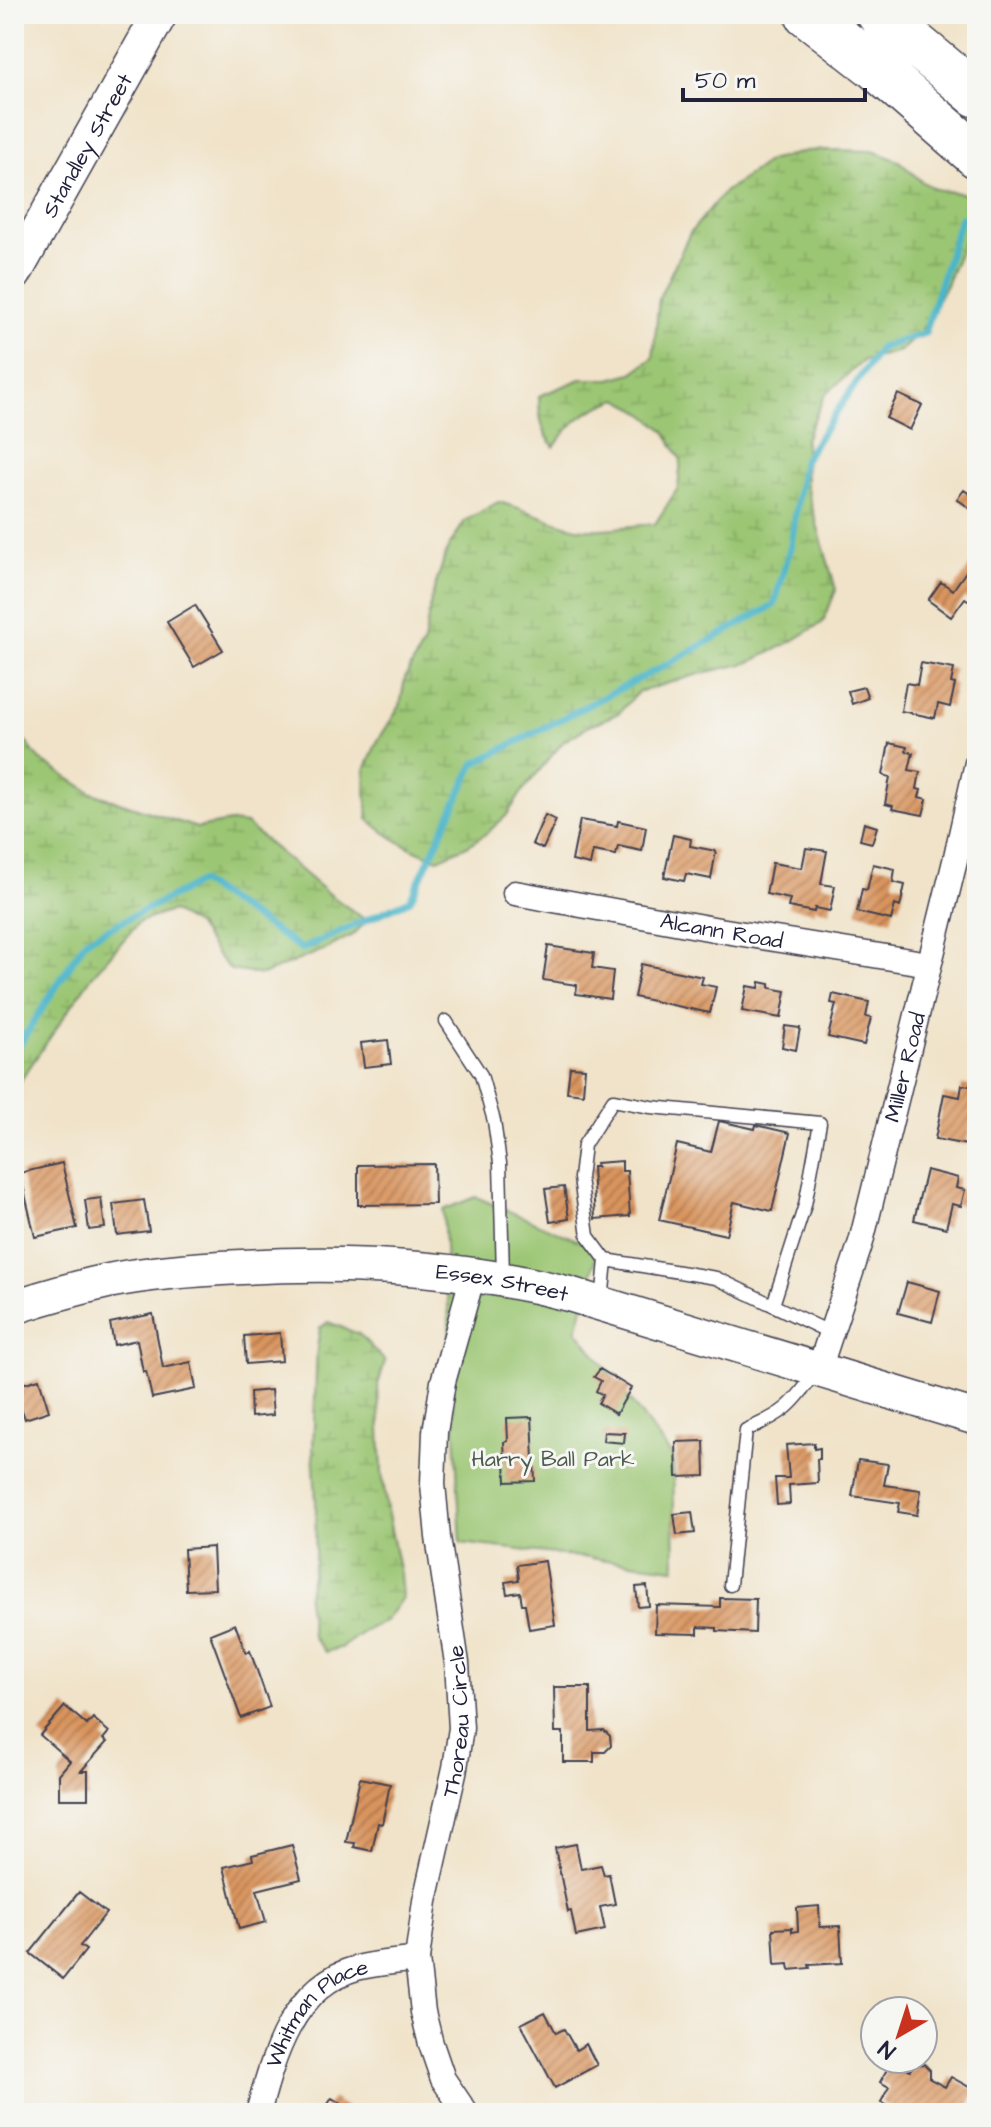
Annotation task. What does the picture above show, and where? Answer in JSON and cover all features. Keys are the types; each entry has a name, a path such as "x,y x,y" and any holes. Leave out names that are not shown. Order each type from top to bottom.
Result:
{"highway":[{"path":"807,14 874,66 977,156"},
{"path":"879,14 977,95"}],"main road":[{"name":"Standley Street","path":"14,274 22,241 160,14"},
{"name":"Essex Street","path":"14,1307 111,1281 181,1270 351,1264 426,1268 525,1283 977,1418"}],"street":[{"name":"Miller Road","path":"819,1369 861,1242 977,763"},
{"name":"Alcann Road","path":"515,893 929,964"},
{"name":"Thoreau Circle","path":"466,2113 443,2079 431,2044 423,2012 417,1959 425,1901 461,1728 457,1663 436,1524 433,1484 435,1432 443,1382 488,1277"},
{"name":"Whitman Place","path":"258,2113 280,2047 297,2011 316,1990 330,1979 356,1968 417,1959"}],"lane":[{"path":"446,1021 481,1075 494,1121 500,1163 488,1277"},
{"path":"602,1304 606,1260 588,1236 580,1178 584,1145 613,1100 651,1107 820,1123 805,1205 773,1305"},
{"path":"606,1260 716,1278 831,1333"},
{"path":"730,1585 746,1430 774,1418 795,1402 819,1369"}],"green space":[{"path":"806,151 873,151 899,161 935,189 964,194 970,215 970,230 946,285 920,333 900,351 864,360 825,395 805,439 806,486 836,590 823,622 751,662 638,692 619,713 563,742 506,816 469,845 438,859 392,838 368,819 365,770 377,742 400,706 405,678 424,643 431,599 447,550 465,521 498,502 577,528 606,529 655,524 678,488 681,460 665,431 639,410 618,399 606,404 581,417 554,447 542,423 539,396 581,379 610,379 632,373 653,358 659,298 690,233 723,193 769,161"},
{"path":"14,726 39,759 92,793 197,828 230,822 246,824 326,892 367,921 354,934 328,948 262,975 231,970 196,925 171,911 139,922 92,976 14,1090"},
{"name":"Harry Ball Park","path":"476,1197 598,1249 577,1330 673,1457 675,1568 461,1543 443,1210"},
{"path":"328,1322 359,1334 385,1361 378,1385 382,1472 402,1598 386,1620 342,1647 325,1652 312,1636 307,1599 315,1561 313,1448 317,1348 320,1328"}],"building":[{"path":"898,394 922,405 910,430 886,418"},
{"path":"964,490 977,499 975,512 957,499"},
{"path":"977,556 977,594 971,602 965,598 951,617 928,600 941,582 953,590"},
{"path":"195,605 223,650 194,667 167,622"},
{"path":"921,663 954,669 951,683 955,684 950,707 938,704 935,718 901,711 906,683 917,685"},
{"path":"864,687 868,698 852,704 848,691"},
{"path":"889,743 907,747 906,751 913,753 909,770 920,772 919,797 927,799 923,815 892,809 893,806 885,804 890,777 883,775"},
{"path":"545,815 556,820 543,849 532,844"},
{"path":"580,820 617,826 618,821 646,827 642,851 618,846 616,855 593,851 590,865 572,861"},
{"path":"864,823 877,827 872,843 860,840"},
{"path":"673,835 691,839 690,846 716,851 711,879 686,874 684,881 664,877"},
{"path":"806,848 827,851 821,884 835,886 830,911 815,908 814,912 788,907 790,899 766,894 772,863 802,868"},
{"path":"873,864 895,869 893,882 905,885 900,907 895,905 891,920 857,912 862,889 867,890"},
{"path":"548,946 594,953 592,968 613,971 610,999 576,994 577,985 543,980"},
{"path":"641,964 703,977 701,984 716,987 710,1013 634,997"},
{"path":"760,982 786,991 781,1018 742,1011 747,986 759,988"},
{"path":"969,983 977,984 977,995 968,994"},
{"path":"833,994 869,1002 866,1017 871,1018 864,1045 828,1037 836,1004 831,1003"},
{"path":"785,1026 800,1028 796,1050 782,1047"},
{"path":"388,1040 391,1064 364,1067 361,1043"},
{"path":"570,1067 585,1068 583,1094 567,1092"},
{"path":"962,1085 977,1087 977,1114 973,1113 967,1145 935,1139 944,1094 960,1097"},
{"path":"719,1121 790,1133 772,1211 734,1202 726,1235 659,1220 677,1144 711,1152"},
{"path":"622,1161 622,1171 627,1171 630,1216 595,1219 592,1167 597,1167 596,1163"},
{"path":"62,1163 77,1228 35,1237 20,1173"},
{"path":"434,1164 435,1204 358,1205 358,1165"},
{"path":"926,1170 958,1178 956,1188 965,1190 961,1206 952,1204 946,1228 914,1220"},
{"path":"564,1187 569,1219 550,1222 545,1189"},
{"path":"101,1198 105,1228 89,1230 85,1200"},
{"path":"144,1200 149,1231 117,1235 113,1204"},
{"path":"907,1282 940,1291 932,1322 898,1313"},
{"path":"153,1314 163,1368 191,1362 196,1389 152,1398 137,1340 114,1345 110,1323"},
{"path":"280,1333 282,1361 246,1364 244,1336"},
{"path":"600,1369 631,1388 616,1414 598,1403 603,1395 596,1391 601,1381 594,1377"},
{"path":"39,1379 49,1411 25,1419 20,1404 14,1406 15,1386"},
{"path":"271,1390 273,1415 251,1417 250,1392"},
{"path":"532,1417 535,1481 506,1482 504,1442 508,1441 507,1418"},
{"path":"604,1432 625,1433 624,1443 603,1441"},
{"path":"704,1441 705,1476 677,1477 676,1442"},
{"path":"814,1443 814,1449 820,1448 818,1483 789,1485 790,1504 777,1505 775,1478 789,1478 786,1445"},
{"path":"858,1460 888,1464 884,1485 921,1490 917,1515 898,1512 900,1503 852,1496"},
{"path":"692,1512 695,1533 677,1535 674,1514"},
{"path":"213,1547 215,1589 186,1590 184,1549"},
{"path":"545,1561 555,1625 529,1629 520,1592 507,1594 505,1582 519,1580 517,1565"},
{"path":"647,1586 649,1606 638,1607 636,1587"},
{"path":"720,1598 756,1599 755,1633 698,1627 698,1634 655,1633 656,1605 720,1607"},
{"path":"235,1624 246,1653 250,1651 270,1707 241,1718 210,1634"},
{"path":"554,1687 590,1687 590,1731 604,1730 610,1736 611,1746 605,1752 594,1752 594,1762 563,1762 563,1732 555,1732"},
{"path":"65,1706 87,1725 93,1718 109,1732 103,1739 107,1742 81,1771 88,1771 88,1799 59,1799 59,1774 70,1761 40,1735"},
{"path":"360,1778 390,1784 382,1824 378,1823 372,1851 346,1842"},
{"path":"576,1844 581,1869 601,1865 604,1875 609,1874 615,1904 600,1907 605,1930 576,1936 555,1848"},
{"path":"292,1845 301,1879 257,1890 266,1922 239,1929 224,1867 253,1860 252,1855"},
{"path":"79,1892 106,1913 80,1946 86,1950 63,1979 30,1953"},
{"path":"819,1906 820,1927 840,1926 842,1963 809,1965 810,1968 790,1970 789,1964 775,1965 773,1929 792,1928 792,1932 798,1931 797,1908"},
{"path":"545,2012 556,2033 564,2029 576,2050 586,2044 597,2065 555,2088 521,2024"},
{"path":"884,2075 930,2075 930,2079 945,2087 951,2077 976,2091 965,2113 900,2113 881,2102 889,2087 880,2082"},
{"path":"332,2098 356,2113 322,2113"}],"waterway":[{"path":"14,1053 86,940 200,882 302,949 410,900 474,764 666,665 774,605 791,545 803,461 880,348 925,333 961,217"}]}
